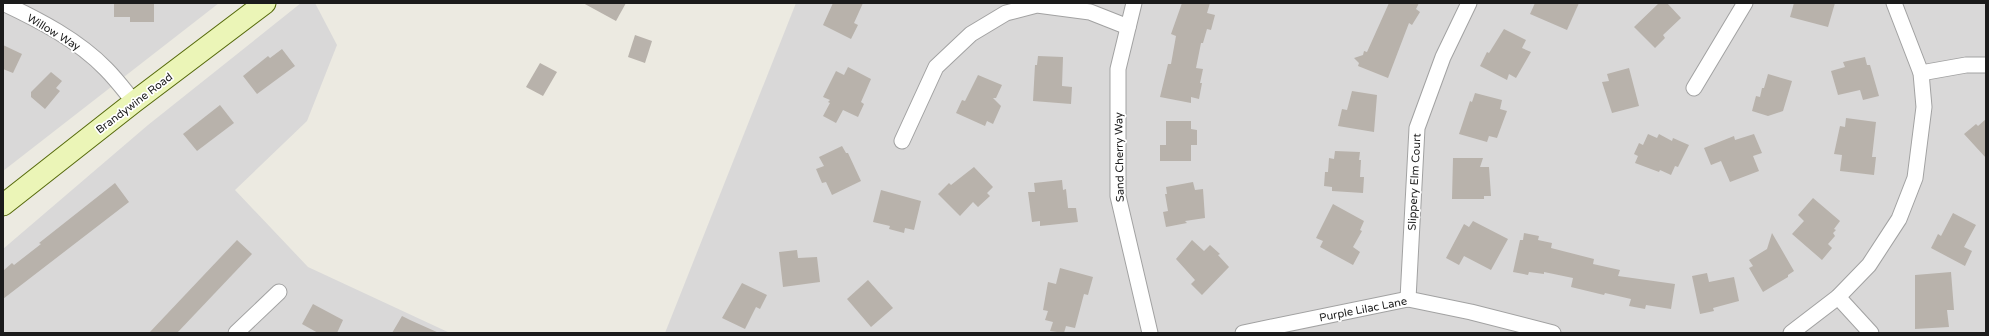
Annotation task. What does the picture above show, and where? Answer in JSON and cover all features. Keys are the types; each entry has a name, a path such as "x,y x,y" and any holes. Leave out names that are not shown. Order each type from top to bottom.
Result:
{"main road":[{"name":"Brandywine Road","path":"3,205 134,102 265,3"}],"street":[{"name":"Willow Way","path":"3,3 58,32 81,47 106,69 134,102"},
{"name":"Sand Cherry Way","path":"1134,3 1118,69 1118,196 1150,333"},
{"name":"Slippery Elm Court","path":"1408,299 1418,128 1443,57 1469,3"},
{"path":"1694,88 1745,3"},
{"path":"1791,333 1838,297 1869,265 1899,219 1915,178 1924,107 1921,73 1894,3"},
{"path":"902,141 936,67 971,34 1006,13 1037,6 1060,8 1090,12 1128,28"},
{"path":"1921,73 1966,65 1986,65"},
{"path":"236,333 279,292"},
{"path":"1838,297 1871,333"},
{"name":"Purple Lilac Lane","path":"1243,333 1408,299 1472,312 1553,333"}],"shaded area":[{"path":"3,3 219,3 3,171"},
{"path":"301,3 315,3 337,45 307,121 235,190 308,267 450,333 3,333 3,249 148,125"},
{"path":"796,3 1986,3 1986,333 665,333"}],"building":[{"path":"114,3 154,3 154,22 130,22 130,17 114,17"},
{"path":"583,3 626,3 616,21"},
{"path":"833,3 863,3 854,23 858,25 851,39 823,25"},
{"path":"1182,3 1210,3 1207,13 1215,15 1211,30 1207,29 1203,43 1201,43 1196,68 1203,69 1199,99 1191,97 1191,103 1160,97 1168,64 1171,64 1176,36 1171,34"},
{"path":"1389,3 1419,3 1416,9 1420,12 1412,25 1409,23 1388,78 1358,66 1359,63 1354,58 1363,55 1364,51 1367,52"},
{"path":"1535,3 1579,3 1567,30 1530,14"},
{"path":"1659,3 1667,3 1681,18 1663,35 1665,38 1655,48 1634,27"},
{"path":"1794,3 1835,3 1828,27 1790,17"},
{"path":"1504,29 1526,40 1522,48 1531,52 1516,78 1509,74 1507,80 1480,66 1487,52 1489,53"},
{"path":"635,35 652,41 645,63 628,57"},
{"path":"3,45 22,54 13,73 3,69"},
{"path":"282,49 295,66 257,94 243,76 268,56 270,58"},
{"path":"1038,56 1063,57 1062,86 1072,87 1071,104 1033,101 1035,65 1037,65"},
{"path":"1865,57 1867,65 1870,65 1879,96 1863,100 1860,90 1838,95 1831,71 1845,67 1843,62"},
{"path":"540,63 557,72 543,96 526,87"},
{"path":"848,67 871,79 861,102 864,104 858,117 843,110 836,123 823,116 830,103 828,102 830,100 823,97 836,71 844,75"},
{"path":"1629,68 1639,106 1612,113 1602,82 1609,81 1607,74"},
{"path":"51,72 62,81 56,88 60,91 45,109 31,97 31,92"},
{"path":"1768,74 1792,81 1783,111 1768,116 1752,111 1756,96 1760,97"},
{"path":"978,75 1002,85 996,98 993,98 1001,106 993,124 987,121 985,126 956,113 962,100 965,101"},
{"path":"1352,91 1377,95 1374,132 1338,126 1342,109 1347,110"},
{"path":"1475,93 1502,100 1500,109 1507,111 1497,138 1489,136 1487,142 1459,134 1470,101 1472,102"},
{"path":"220,105 234,123 197,151 183,134"},
{"path":"1846,118 1876,122 1872,157 1876,157 1874,175 1840,171 1842,155 1834,154 1840,126 1845,127"},
{"path":"1986,119 1986,158 1964,134 1976,124 1978,126"},
{"path":"1166,121 1191,121 1191,129 1197,130 1197,145 1191,145 1191,161 1160,161 1160,145 1166,145"},
{"path":"1648,134 1657,138 1659,134 1672,141 1673,138 1689,145 1678,167 1675,166 1671,175 1660,170 1659,172 1635,163 1638,156 1634,154 1639,143 1643,145"},
{"path":"1754,134 1762,153 1753,156 1759,171 1730,182 1721,161 1711,165 1704,148 1734,136 1735,140"},
{"path":"842,146 846,153 848,153 861,181 832,195 826,182 822,183 816,169 824,166 819,157"},
{"path":"1335,151 1360,152 1360,177 1364,177 1363,193 1332,191 1332,187 1324,186 1325,172 1328,172 1329,158 1334,159"},
{"path":"1453,158 1483,158 1480,167 1489,167 1491,196 1484,196 1484,199 1452,199"},
{"path":"974,167 993,187 987,193 990,196 978,207 973,202 960,216 938,194 949,183 951,185"},
{"path":"1062,180 1063,190 1066,189 1068,208 1076,208 1078,222 1040,226 1040,221 1032,222 1028,192 1035,192 1034,183"},
{"path":"1193,182 1195,190 1203,189 1205,218 1185,221 1187,223 1166,227 1163,212 1168,211 1165,194 1167,194 1166,187"},
{"path":"115,183 129,202 3,299 3,271 12,263 14,265 41,244 39,243"},
{"path":"881,190 921,201 914,230 905,228 904,233 889,229 890,226 873,222"},
{"path":"1813,198 1840,221 1834,229 1836,230 1833,233 1835,236 1828,244 1832,248 1822,260 1792,234 1804,221 1798,215"},
{"path":"1333,204 1364,221 1360,230 1362,231 1353,247 1360,252 1353,265 1320,247 1323,241 1316,238"},
{"path":"1953,213 1976,225 1964,247 1972,251 1965,266 1931,248 1938,234 1941,236"},
{"path":"1473,221 1508,239 1491,270 1464,256 1459,265 1446,258 1464,224 1469,227"},
{"path":"1524,233 1539,236 1538,240 1552,243 1551,248 1594,259 1593,264 1620,270 1618,276 1675,284 1671,309 1646,305 1645,309 1629,306 1631,299 1605,293 1604,295 1571,287 1573,278 1544,272 1544,274 1529,272 1528,275 1513,272 1520,240 1523,240"},
{"path":"1772,233 1794,271 1788,275 1788,277 1763,292 1749,268 1753,266 1749,260 1767,249"},
{"path":"237,240 252,254 177,333 149,333"},
{"path":"1192,240 1204,251 1210,245 1220,254 1218,255 1229,267 1202,295 1191,284 1195,280 1176,259"},
{"path":"797,250 798,258 817,257 820,282 783,287 779,252"},
{"path":"1060,268 1093,277 1088,295 1084,294 1075,328 1066,326 1064,333 1050,331 1053,322 1045,320 1048,311 1043,310 1048,282 1056,284"},
{"path":"1951,272 1954,310 1947,310 1949,327 1915,329 1915,275"},
{"path":"1707,273 1709,282 1734,277 1739,301 1713,308 1714,311 1700,314 1692,276"},
{"path":"868,280 893,308 871,327 847,299"},
{"path":"742,283 767,295 760,309 756,307 745,329 722,318"},
{"path":"313,304 343,320 337,333 318,333 302,324"},
{"path":"402,316 410,320 439,333 392,333"}]}
